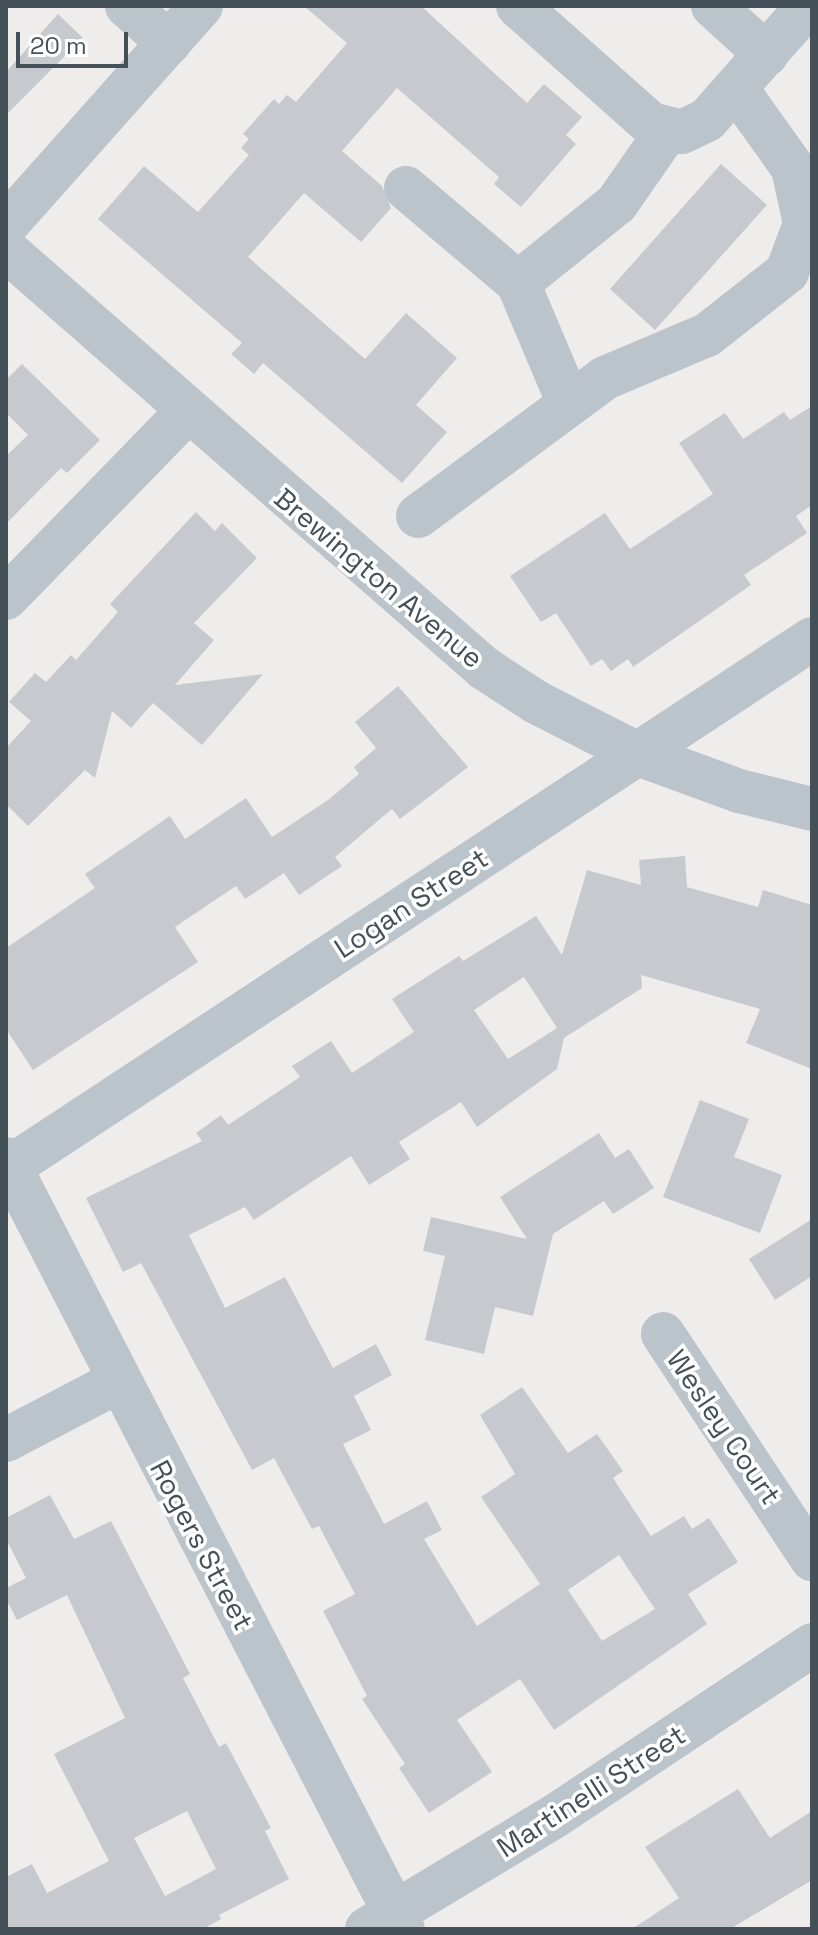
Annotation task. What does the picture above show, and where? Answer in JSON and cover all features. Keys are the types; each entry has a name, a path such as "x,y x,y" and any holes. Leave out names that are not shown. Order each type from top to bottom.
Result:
{"street":[{"path":"127,6 169,43"},
{"path":"6,225 201,6"},
{"path":"518,6 633,110 667,131 696,128 736,88 808,6"},
{"path":"713,6 766,54"},
{"path":"418,516 605,378 707,335 787,272 805,224 793,168 736,88"},
{"path":"518,283 617,203 667,131"},
{"path":"406,188 518,283 569,404"},
{"name":"Brewington Avenue","path":"6,250 187,412 484,668 560,716 638,754 739,791 812,809"},
{"path":"6,598 187,412"},
{"name":"Logan Street","path":"8,1163 812,639"},
{"name":"Rogers Street","path":"8,1163 389,1924"},
{"name":"Wesley Court","path":"663,1334 812,1559"},
{"path":"6,1440 117,1382"},
{"name":"Martinelli Street","path":"389,1924 812,1645"}],"building":[{"path":"304,6 421,6 527,103 544,84 582,117 566,135 576,144 521,207 494,184 499,177 397,88 342,151 382,186 391,208 361,242 304,193 248,257 365,359 406,313 457,358 416,405 447,432 402,483 263,363 254,374 231,354 242,343 98,219 144,166 198,212 249,155 241,148 249,139 243,134 274,99 279,104 287,95 296,102 347,43"},
{"path":"58,14 83,38 6,115 6,72"},
{"path":"721,164 767,205 655,330 610,289"},
{"path":"22,364 100,440 67,473 61,468 6,524 6,456 28,435 6,413 6,380"},
{"path":"812,406 812,505 796,516 807,533 744,575 751,585 633,667 628,659 611,671 602,659 591,666 556,613 541,622 510,576 605,513 630,549 713,494 679,443 725,413 743,439 784,412 790,420"},
{"path":"196,512 215,531 222,523 257,558 194,623 214,640 175,685 263,674 202,745 153,703 131,728 112,711 95,778 85,770 28,826 6,804 6,748 31,721 9,702 35,673 46,682 71,655 76,660 118,612 110,604"},
{"path":"398,686 468,767 400,819 392,809 335,857 342,866 299,895 284,873 245,899 236,886 175,927 198,962 33,1070 6,1029 6,948 95,888 85,874 170,816 185,839 246,798 272,837 328,800 359,774 354,767 376,748 355,722"},
{"path":"685,856 687,887 758,907 763,890 812,905 812,1069 746,1043 760,1009 641,975 642,988 564,1038 557,1069 477,1127 461,1102 399,1142 410,1159 369,1185 351,1156 254,1220 245,1207 189,1235 225,1308 285,1277 333,1368 376,1344 392,1375 354,1396 371,1430 343,1444 384,1524 427,1501 442,1530 424,1539 477,1626 540,1584 481,1497 515,1474 480,1415 522,1387 568,1453 597,1434 623,1471 613,1478 651,1536 684,1516 692,1529 709,1518 738,1562 688,1594 707,1624 554,1730 520,1679 457,1720 492,1772 429,1813 399,1768 405,1764 362,1699 367,1696 323,1611 355,1594 319,1526 312,1529 274,1458 252,1470 141,1263 123,1272 86,1198 202,1141 196,1133 221,1115 228,1125 300,1077 292,1066 331,1041 352,1073 414,1032 392,999 459,956 463,961 536,916 562,955 587,870 641,885 639,860","holes":["524,977 557,1028 508,1059 474,1010","619,1555 655,1609 602,1641 568,1590"]},
{"path":"700,1100 749,1119 734,1157 782,1175 760,1233 663,1197"},
{"path":"599,1133 615,1158 629,1149 654,1188 613,1214 604,1201 553,1234 533,1316 495,1307 484,1354 425,1340 445,1256 423,1251 431,1217 527,1239 500,1197"},
{"path":"812,1219 812,1276 775,1300 749,1259"},
{"path":"50,1495 74,1539 111,1521 190,1674 183,1678 219,1747 226,1743 271,1828 265,1831 289,1879 219,1915 221,1919 203,1929 6,1929 6,1877 32,1864 47,1893 109,1861 54,1754 125,1718 67,1595 17,1620 6,1599 6,1588 26,1578 6,1539 6,1518","holes":["187,1811 216,1869 165,1896 134,1838"]},
{"path":"738,1789 770,1838 812,1811 812,1880 730,1929 632,1929 679,1898 645,1847"}]}
